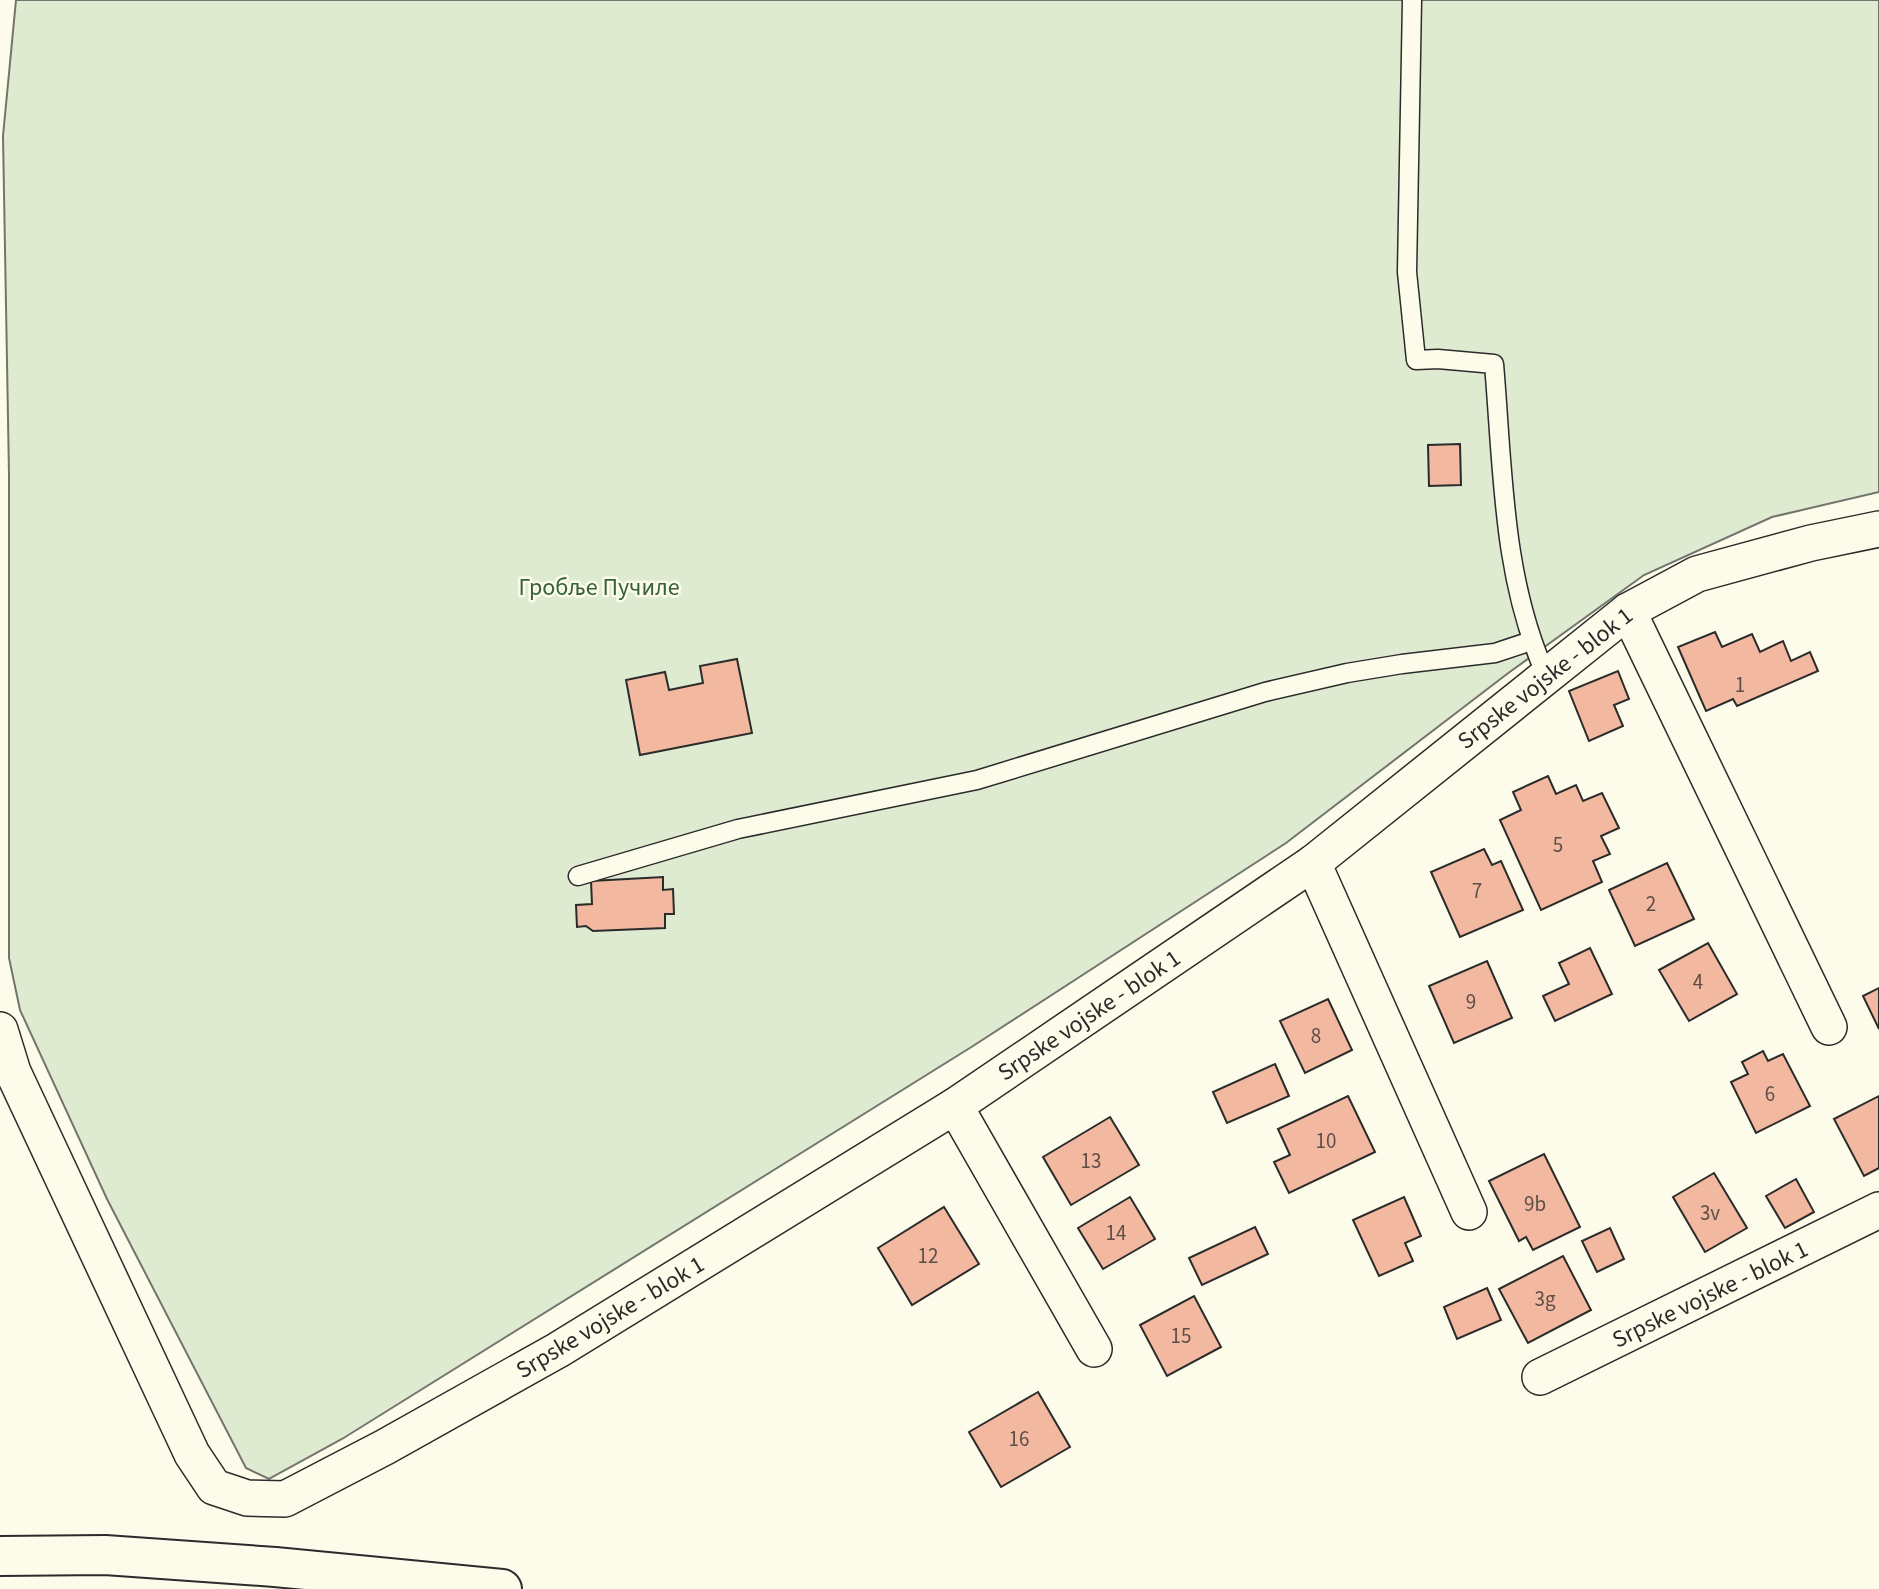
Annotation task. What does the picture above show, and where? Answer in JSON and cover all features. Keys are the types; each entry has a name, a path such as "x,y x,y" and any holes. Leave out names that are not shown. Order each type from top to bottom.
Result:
{"main road":[{"path":"0,1556 104,1555 288,1568 502,1589"}],"street":[{"name":"Srpske vojske - blok 1","path":"0,1030 13,1072 192,1454 214,1487 247,1498 285,1499 385,1447 558,1350 955,1106 1313,863 1628,611 1696,574 1811,543 1879,529"},
{"path":"1628,611 1829,1027"},
{"path":"1313,863 1469,1212"},
{"path":"955,1106 1094,1349"},
{"name":"Srpske vojske - blok 1","path":"1540,1377 1879,1210"}],"lane":[{"path":"1412,0 1407,272 1416,360 1438,359 1494,364 1511,561 1531,641 1546,675"},
{"path":"578,876 738,829 977,780 1265,692 1347,673 1494,653 1531,641"}],"green space":[{"name":"Гробље Пучиле","path":"16,0 1879,0 1879,492 1772,517 1644,575 1507,674 1286,843 973,1046 342,1439 269,1479 246,1468 107,1199 20,1010 9,958 9,475 3,136"}],"building":[{"path":"1460,444 1461,485 1429,486 1428,445"},
{"path":"1715,632 1722,647 1752,634 1760,652 1783,641 1791,661 1810,652 1818,671 1737,706 1733,699 1706,711 1678,647"},
{"path":"737,659 752,733 640,755 626,680 665,672 669,690 703,683 700,666"},
{"path":"1618,671 1629,699 1614,705 1623,726 1589,741 1569,691"},
{"path":"1548,776 1556,794 1576,785 1583,801 1602,793 1619,828 1601,836 1610,854 1593,861 1602,882 1541,910 1500,820 1521,810 1513,792"},
{"path":"1484,849 1492,865 1501,861 1523,910 1460,937 1431,872"},
{"path":"1667,863 1694,919 1635,946 1609,890"},
{"path":"663,877 663,890 673,889 674,914 665,914 665,928 593,931 586,926 577,927 576,905 592,904 591,881"},
{"path":"1708,943 1737,994 1689,1021 1659,970"},
{"path":"1590,948 1612,994 1555,1021 1543,996 1569,984 1559,963"},
{"path":"1487,961 1512,1018 1454,1043 1429,986"},
{"path":"1879,988 1879,1029 1863,996"},
{"path":"1328,999 1352,1050 1305,1073 1280,1021"},
{"path":"1763,1051 1768,1061 1783,1054 1810,1106 1756,1133 1731,1082 1748,1074 1742,1062"},
{"path":"1275,1064 1289,1096 1227,1123 1213,1092"},
{"path":"1348,1096 1375,1152 1289,1193 1274,1162 1290,1155 1278,1129"},
{"path":"1879,1096 1879,1168 1864,1176 1834,1119"},
{"path":"1110,1117 1139,1165 1071,1205 1043,1157"},
{"path":"1544,1154 1580,1227 1533,1250 1526,1237 1519,1241 1489,1181"},
{"path":"1714,1173 1747,1228 1705,1252 1673,1197"},
{"path":"1796,1179 1814,1212 1785,1228 1766,1196"},
{"path":"1130,1197 1155,1239 1103,1269 1078,1228"},
{"path":"1404,1197 1421,1236 1405,1243 1413,1261 1379,1276 1353,1220"},
{"path":"944,1207 979,1264 912,1305 878,1248"},
{"path":"1255,1227 1268,1254 1202,1285 1189,1258"},
{"path":"1610,1228 1624,1259 1597,1272 1582,1241"},
{"path":"1563,1256 1591,1310 1528,1343 1499,1289"},
{"path":"1487,1288 1501,1320 1457,1339 1444,1307"},
{"path":"1194,1296 1221,1347 1167,1376 1140,1325"},
{"path":"1038,1392 1070,1447 1001,1487 969,1432"}]}
